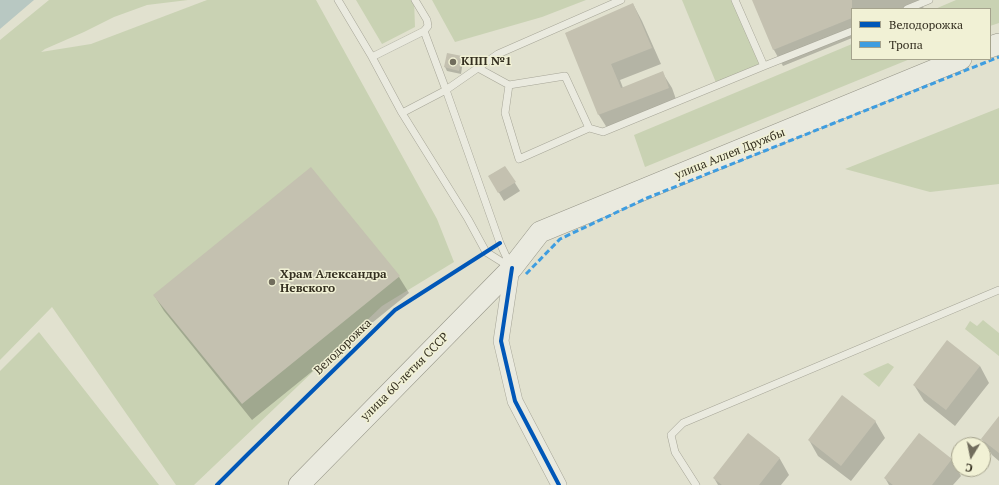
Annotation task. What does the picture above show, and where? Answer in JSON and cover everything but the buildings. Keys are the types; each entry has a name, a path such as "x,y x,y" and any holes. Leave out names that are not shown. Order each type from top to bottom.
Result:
{"main road":[{"name":"улица Аллея Дружбы","path":"512,268 540,232 959,60"},
{"name":"улица 60-летия СССР","path":"299,485 512,268"}],"street":[{"path":"512,268 501,341 515,401 558,485"}],"lane":[{"path":"338,0 372,57 402,113 468,219 486,252 512,268"},
{"path":"372,57 424,31 428,26 427,20 415,0"},
{"path":"402,113 446,90 498,54 621,0"},
{"path":"735,0 764,66"},
{"path":"910,8 930,0"},
{"path":"424,31 500,243 512,268"},
{"path":"510,85 505,113 519,159 589,128 603,132 851,31"},
{"path":"478,68 510,85 565,76 589,128"},
{"path":"696,485 675,452 671,435 683,423 999,290"}],"green space":[{"path":"49,0 188,0 147,5 114,17 41,52 91,44 207,0 316,0 437,219 454,262 382,306 194,485 176,485 52,307 0,360 0,40"},
{"path":"356,0 414,0 415,27 382,44"},
{"path":"432,0 586,0 542,17 455,42"},
{"path":"682,0 735,0 764,66 717,85"},
{"path":"956,0 999,0 999,23 991,26 991,8 937,8"},
{"path":"851,44 851,60 908,60 645,167 634,135"},
{"path":"999,108 999,184 930,192 845,169"},
{"path":"983,320 999,333 999,356 965,329 970,321 977,326"},
{"path":"39,332 159,485 0,485 0,371"},
{"path":"888,363 894,367 879,387 863,374"}],"shaded area":[{"path":"0,0 34,0 0,29"}],"marked path":[{"path":"526,274 560,239 647,198 999,57"}],"cycle path":[{"name":"Велодорожка","path":"217,485 395,310 500,243"},
{"path":"512,268 501,341 515,401 559,485"}],"place":[{"name":"КПП №1","path":"453,62"},
{"name":"Храм Александра Невского","path":"272,282"}]}
